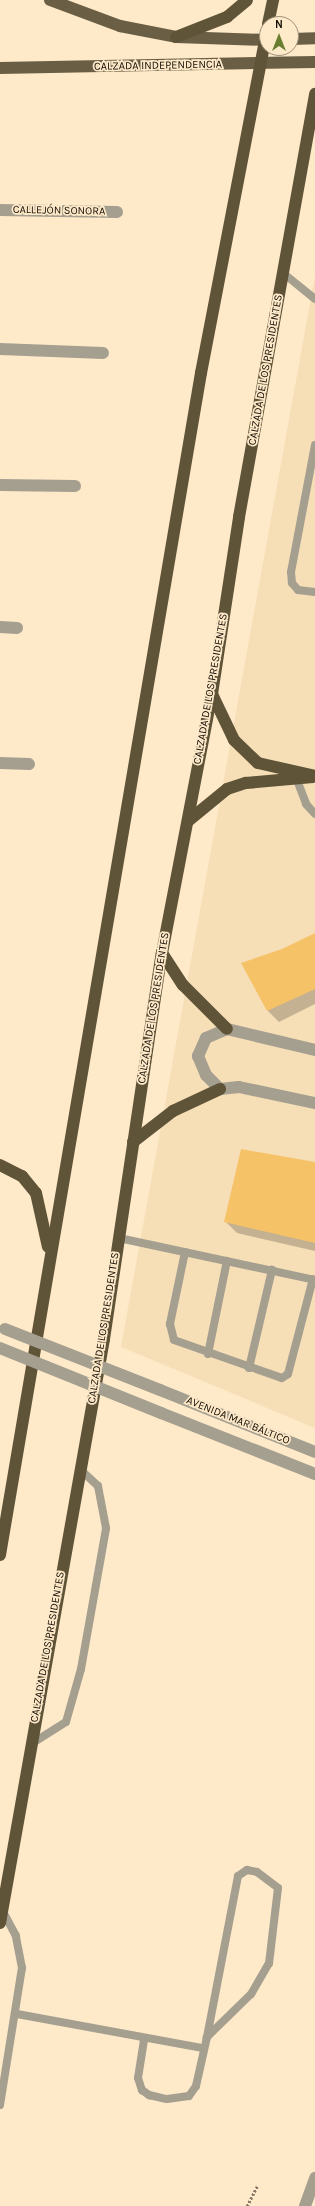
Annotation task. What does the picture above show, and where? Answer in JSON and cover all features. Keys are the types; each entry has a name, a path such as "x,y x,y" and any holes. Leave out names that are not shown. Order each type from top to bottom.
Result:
{"highway":[{"path":"176,38 227,17 247,0"},
{"path":"270,16 273,0"},
{"path":"0,1554 201,373 262,56"},
{"name":"CALZADA DE LOS PRESIDENTES","path":"0,1923 119,1238 162,953 212,694 239,517 313,112 315,94"},
{"path":"212,694 234,740 258,763 315,776"},
{"path":"188,820 228,790 246,783 297,780 315,776"},
{"path":"162,953 183,985 227,1030"},
{"path":"133,1142 173,1111 220,1088"},
{"path":"0,1165 22,1176 36,1193 50,1257"}],"main road":[{"path":"50,0 120,26 176,38 259,36"},
{"path":"299,39 315,38"},
{"name":"CALZADA INDEPENDENCIA","path":"0,68 315,62"}],"street":[{"name":"CALLEJÓN SONORA","path":"0,210 117,212"},
{"path":"0,349 103,353"},
{"path":"0,485 75,486"},
{"path":"0,627 17,628"},
{"path":"0,763 28,764"},
{"path":"315,1050 227,1030 206,1038 198,1056 206,1075 220,1088 239,1088 315,1103"},
{"name":"AVENIDA MAR BÁLTICO","path":"2,1329 315,1452"},
{"name":"AVENIDA MAR BÁLTICO","path":"0,1348 315,1474"},
{"path":"305,2206 315,2178"}],"lane":[{"path":"283,273 315,298"},
{"path":"315,445 291,572 292,583 298,590 315,592"},
{"path":"297,780 306,804 315,814"},
{"path":"119,1238 186,1252 227,1261 272,1270 314,1280 287,1376 249,1368 177,1342 172,1335 170,1324 186,1252"},
{"path":"208,1354 227,1261"},
{"path":"249,1368 272,1270"},
{"path":"31,1744 66,1722 82,1669 106,1528 98,1486 80,1469"},
{"path":"144,2040 138,2084 149,2095 167,2099 182,2100 196,2086 203,2048 207,2038 238,1876 247,1870 257,1872 278,1888 269,1963 251,1994 207,2038"},
{"path":"0,2106 17,2014 22,1956 2,1910"},
{"path":"17,2014 144,2040 203,2048"}],"path":[{"path":"247,2206 257,2186"}],"shaded area":[{"path":"315,276 315,1428 121,1347"}],"building":[{"path":"315,933 315,989 267,1011 241,963 282,949"},
{"path":"241,1149 315,1162 315,1243 224,1222"}]}
